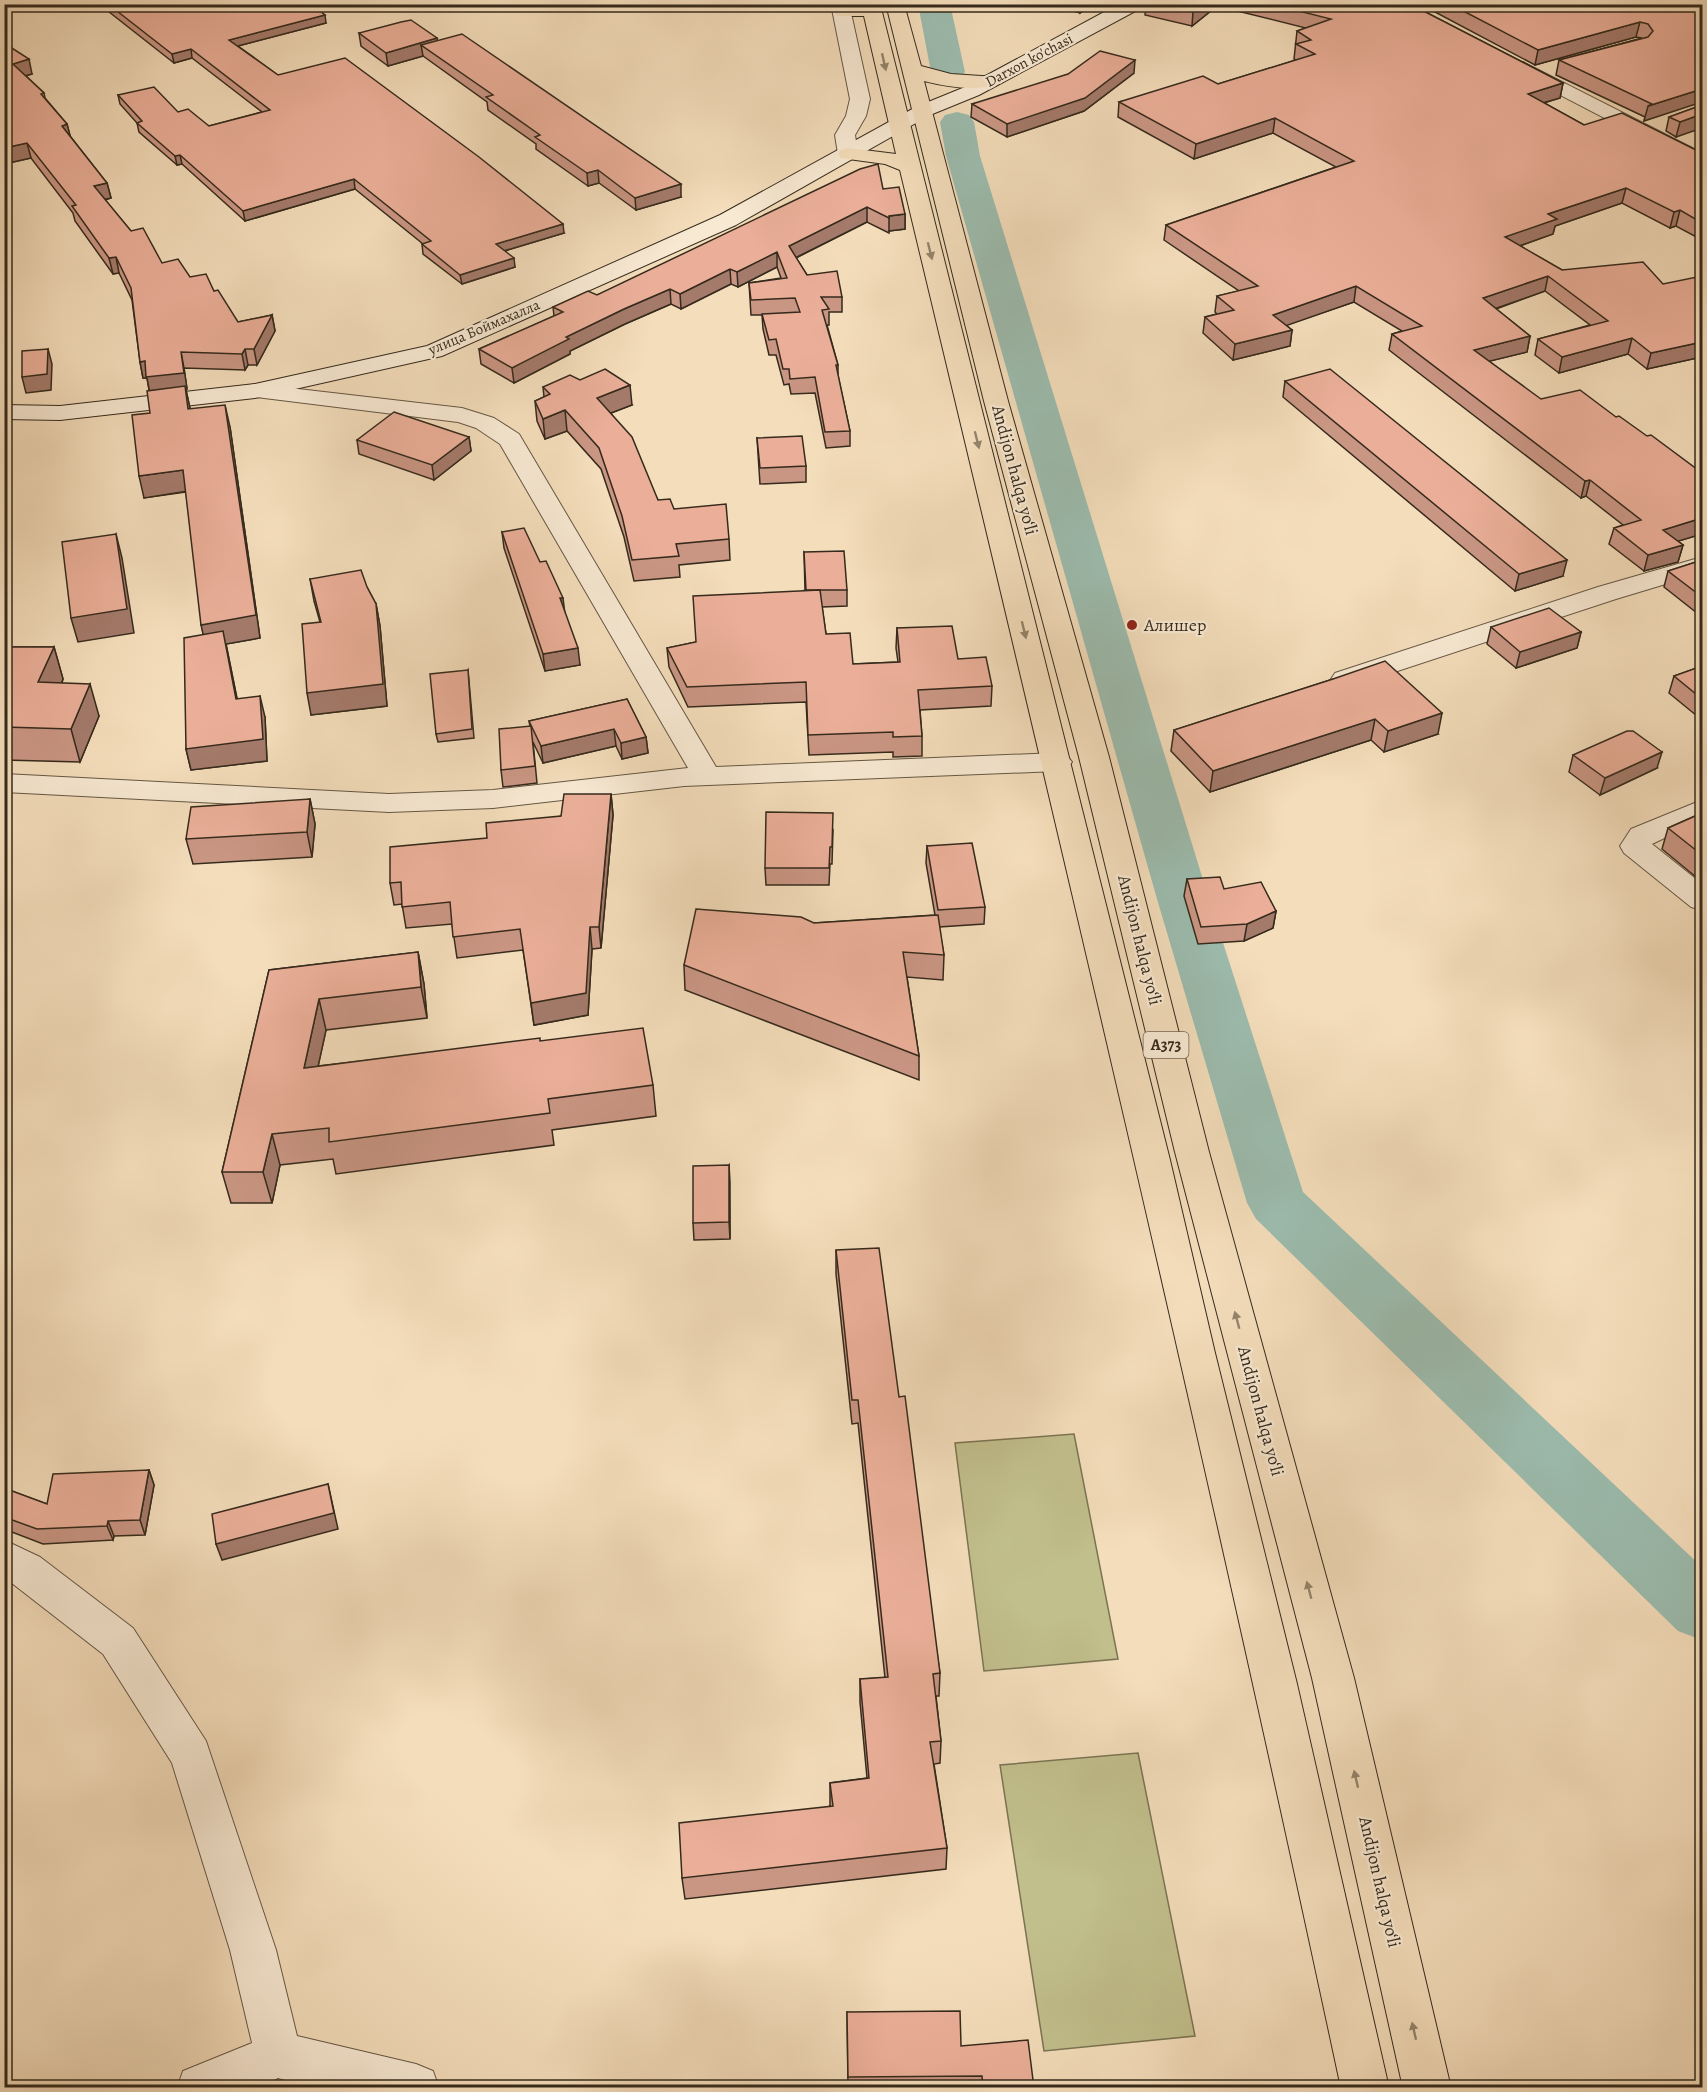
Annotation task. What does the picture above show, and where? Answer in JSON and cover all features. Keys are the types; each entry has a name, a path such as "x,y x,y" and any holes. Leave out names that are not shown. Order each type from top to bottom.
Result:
{"highway":[{"name":"Andijon halqa yo‘li","path":"874,7 912,70 909,166 1153,1160 1196,1353 1276,1684 1365,2088"},
{"name":"Andijon halqa yo‘li","path":"874,7 911,118 996,401 1097,769 1196,1163 1333,1678 1427,2088"},
{"path":"912,70 936,80 990,81"},
{"path":"848,154 888,158 909,166"}],"street":[{"name":"Darxon ko'chasi","path":"911,118 990,81 1134,4"},
{"path":"848,154 845,135 856,116 860,99 874,7"},
{"path":"1503,58 1702,161"},
{"path":"1533,73 1564,65"},
{"name":"улица Боймахалла","path":"4,412 60,413 255,391 434,351 728,220 911,118"},
{"path":"1643,130 1673,120"},
{"path":"255,391 462,415 485,423 510,439 708,777"},
{"path":"1318,688 1607,593 1702,565"},
{"path":"4,783 389,802 493,799 636,781 1057,762"},
{"path":"1702,809 1642,836 1635,846 1702,900"},
{"path":"4,1557 26,1569 118,1641 191,1755 253,1950 278,2055"},
{"path":"200,2088 278,2055 416,2088"}],"shaded area":[{"path":"1074,1434 1118,1659 984,1671 955,1443"},
{"path":"1138,1753 1195,2036 1044,2051 1000,1765"}],"building":[{"path":"108,4 311,4 325,15 229,40 278,75 345,58 479,157 563,224 496,244 514,258 460,275 422,244 431,241 354,179 243,211 180,155 175,156 137,123 142,121 118,95 154,87 178,112 188,109 209,126 270,110 191,49 172,54"},
{"path":"1161,4 1203,4 1193,12"},
{"path":"1271,4 1410,4 1563,83 1528,94 1584,125 1622,113 1702,153 1702,223 1680,210 1674,212 1626,188 1548,214 1557,219 1505,237 1562,270 1643,262 1663,284 1697,277 1702,281 1702,342 1651,353 1632,338 1562,357 1538,339 1608,321 1548,276 1483,298 1530,336 1474,350 1541,399 1580,390 1616,417 1619,416 1647,436 1651,435 1702,473 1702,518 1663,530 1683,545 1648,555 1614,528 1641,520 1590,480 1585,481 1392,334 1422,326 1356,286 1273,315 1292,330 1235,344 1205,317 1234,310 1217,296 1258,286 1166,225 1354,161 1275,118 1196,144 1119,102 1203,76 1218,84 1315,54 1296,44 1311,40 1297,31 1331,19"},
{"path":"1450,4 1702,4 1702,89 1648,106 1652,104 1559,60 1648,37 1653,31 1648,24 1640,22 1538,50"},
{"path":"411,20 437,38 386,53 359,33 401,22"},
{"path":"462,34 681,184 635,198 598,170 587,173 535,137 540,135 486,97 493,95 421,45"},
{"path":"4,43 29,59 13,64 44,93 41,94 67,124 62,126 107,183 94,186 131,231 143,228 162,263 178,259 190,277 206,274 214,291 218,290 238,322 272,315 254,349 245,349 242,354 181,352 184,373 146,377 145,361 140,362 131,288 116,257 109,258 72,206 76,205 27,143 4,148"},
{"path":"1100,51 1135,60 1085,98 1007,124 972,104 1068,74"},
{"path":"1702,105 1702,114 1680,122 1669,117"},
{"path":"878,164 883,189 899,187 905,214 889,216 889,218 867,207 789,246 807,275 837,271 842,297 821,297 829,309 822,310 838,365 836,365 850,431 825,432 815,377 790,379 789,369 783,369 776,339 769,340 762,314 800,312 795,298 751,300 749,283 787,278 777,252 737,272 730,269 680,294 670,289 624,309 566,337 569,339 512,368 479,349 563,312 553,307 588,291 597,295 860,169"},
{"path":"48,349 47,374 22,377 22,351"},
{"path":"605,369 630,385 597,398 632,437 658,500 670,499 674,509 726,504 729,539 676,544 679,556 632,560 622,516 599,448 565,410 543,419 535,401 550,394 543,387 570,375 580,380"},
{"path":"1330,369 1567,560 1519,574 1285,381"},
{"path":"185,386 188,409 225,405 256,615 201,625 183,470 139,476 132,415 150,413 147,391"},
{"path":"394,412 469,437 432,465 357,440"},
{"path":"802,436 806,466 760,468 757,438"},
{"path":"524,528 540,562 546,561 563,598 560,598 578,648 543,654 502,532"},
{"path":"116,534 127,609 71,618 62,542"},
{"path":"844,551 847,590 806,590 804,552"},
{"path":"1702,560 1702,597 1668,571"},
{"path":"361,570 376,604 383,684 307,693 302,624 321,622 310,579"},
{"path":"820,590 826,634 850,633 853,664 900,662 897,628 952,626 958,659 986,657 992,686 918,690 922,736 893,737 893,732 808,735 806,682 687,687 667,648 696,642 693,596"},
{"path":"1549,608 1581,632 1520,652 1491,627"},
{"path":"223,631 236,699 260,696 263,739 186,749 184,638"},
{"path":"4,647 54,647 38,682 90,684 71,729 4,727"},
{"path":"1385,661 1442,713 1388,731 1375,719 1213,771 1174,730 1333,679"},
{"path":"1702,666 1702,699 1674,676"},
{"path":"468,670 472,729 436,734 430,674"},
{"path":"627,699 646,737 621,743 614,729 541,746 529,721"},
{"path":"531,726 535,766 501,770 499,729"},
{"path":"1627,731 1633,731 1662,752 1605,778 1573,755"},
{"path":"564,794 611,794 599,927 590,927 586,993 531,1003 520,929 453,937 450,902 402,907 401,882 390,883 390,847 487,838 486,823 561,816"},
{"path":"310,799 307,832 186,839 191,807"},
{"path":"766,812 833,813 829,868 765,868"},
{"path":"1702,813 1702,855 1668,828"},
{"path":"972,843 985,907 938,910 927,846"},
{"path":"1220,877 1224,889 1261,882 1276,911 1247,924 1201,927 1187,879"},
{"path":"696,909 801,917 814,923 938,915 944,955 903,952 919,1056 684,965"},
{"path":"418,952 421,987 319,999 304,1068 540,1038 540,1041 643,1028 653,1085 548,1099 550,1113 329,1142 329,1128 272,1134 263,1172 222,1172 269,970"},
{"path":"729,1165 729,1222 693,1223 693,1166"},
{"path":"879,1248 899,1397 905,1396 940,1673 933,1674 941,1741 930,1742 947,1848 682,1878 679,1823 833,1806 830,1783 869,1778 860,1679 888,1677 858,1400 852,1400 836,1250"},
{"path":"149,1470 140,1520 108,1521 107,1526 37,1529 4,1517 4,1488 47,1504 53,1474"},
{"path":"328,1484 334,1513 216,1544 212,1514"},
{"path":"960,2011 961,2046 1028,2040 1034,2088 983,2088 982,2076 848,2077 847,2012"}],"waterway":[{"path":"934,4 948,72"},
{"path":"957,122 963,156 1183,899 1277,1203 1702,1610"}],"place":[{"name":"Алишер","path":"1132,625"}]}
